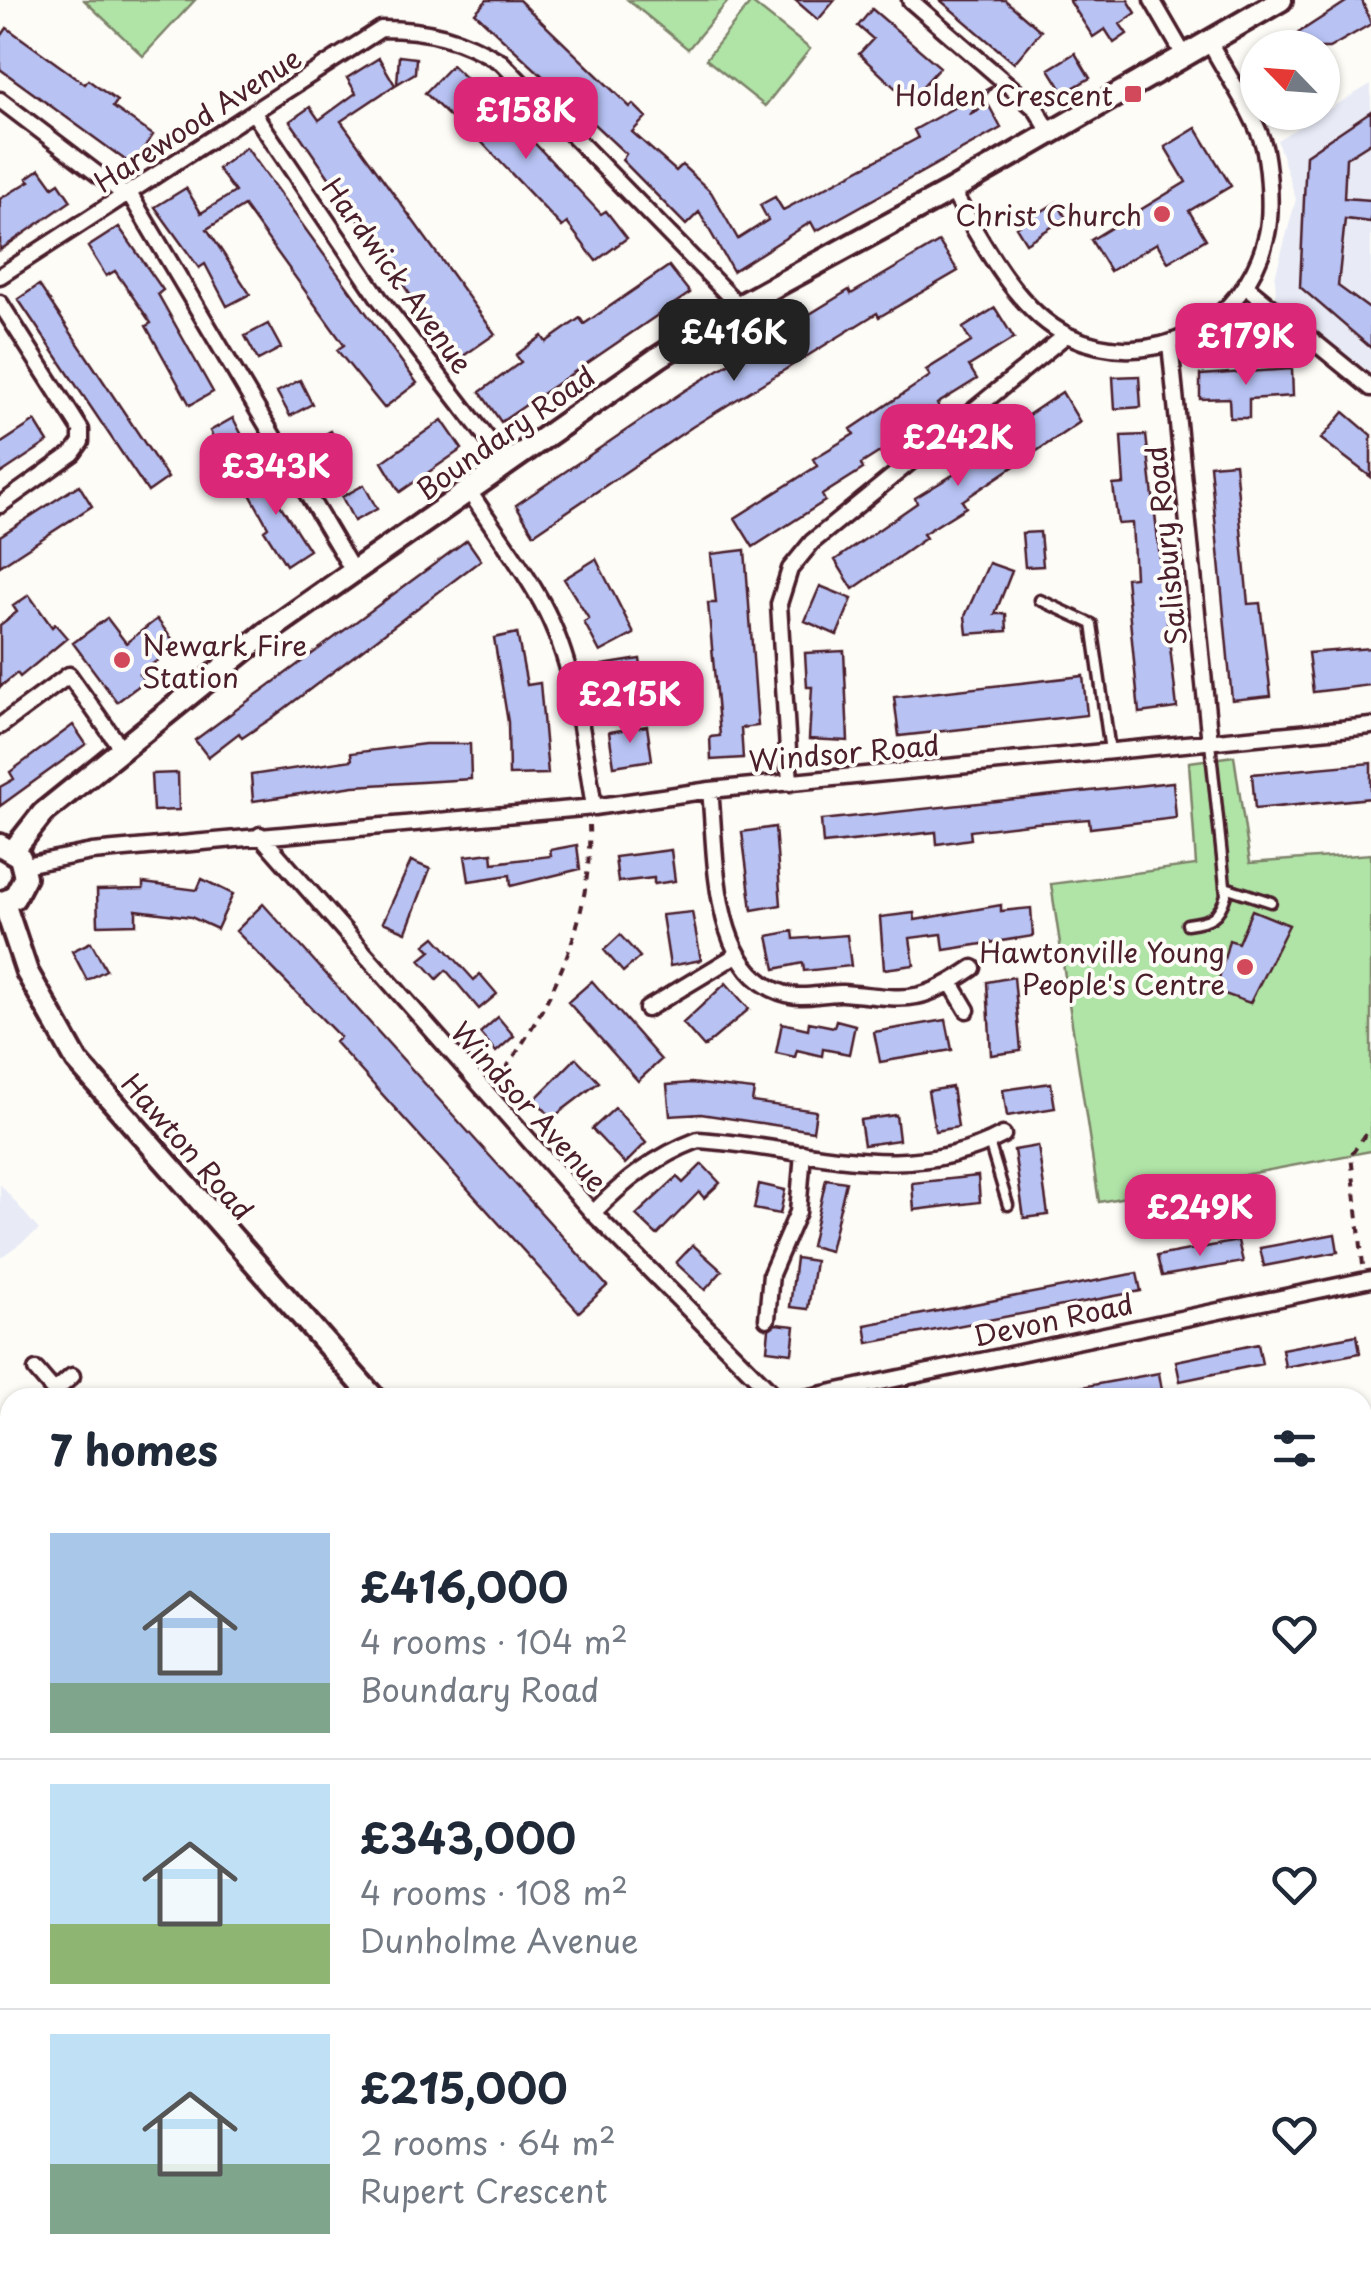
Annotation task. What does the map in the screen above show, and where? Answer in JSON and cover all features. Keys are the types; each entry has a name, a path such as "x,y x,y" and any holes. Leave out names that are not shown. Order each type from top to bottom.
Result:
{"street":[{"path":"910,0 1036,109 1050,132"},
{"path":"1152,0 1184,57"},
{"name":"Boundary Road","path":"2,903 22,889 13,854 43,813 266,634 353,571 740,306 952,190 1281,0"},
{"name":"Harewood Avenue","path":"0,276 381,30 423,29 468,42 502,62 740,306"},
{"path":"952,190 1014,290 1066,335 1110,350 1170,344 1215,322 1247,287 1268,232 1264,148 1210,43"},
{"path":"0,100 127,194 353,571"},
{"name":"Hardwick Avenue","path":"253,112 379,298 506,464"},
{"path":"1247,287 1371,388"},
{"path":"0,302 81,430 82,442 73,453 0,505"},
{"path":"790,783 779,604 790,570 812,542 1066,335"},
{"name":"Salisbury Road","path":"1170,344 1210,743"},
{"path":"469,491 543,604 560,645 579,714 591,807"},
{"path":"0,726 68,675 123,750"},
{"name":"Windsor Road","path":"13,854 92,852 591,807 710,790 1371,726"},
{"path":"710,790 725,922 735,956 769,988 793,996 836,993 896,1001 951,983 972,968"},
{"name":"Windsor Avenue","path":"260,835 592,1213 766,1388"},
{"name":"Hawton Road","path":"2,903 27,972 78,1060 365,1388"},
{"path":"648,1009 735,956"},
{"path":"951,983 967,1010"},
{"path":"592,1213 638,1172 668,1152 698,1140 890,1165 955,1155 996,1138"},
{"path":"767,1319 771,1274 798,1212 803,1153"},
{"name":"Devon Road","path":"852,1388 1368,1280"},
{"path":"36,1370 52,1388"},
{"path":"62,1388 72,1376"}],"lane":[{"path":"1040,600 1092,624 1110,753"},
{"path":"1187,924 1210,921 1221,912 1225,887 1210,743"},
{"path":"1225,887 1272,902"},
{"path":"996,1138 1008,1205"}],"path":[{"path":"488,1095 556,988 578,928 589,873 591,807"},
{"path":"1368,1280 1351,1155 1371,1127"}],"shaded area":[{"path":"1371,84 1371,374 1276,298 1275,277 1296,199 1277,140 1294,130 1340,130 1340,102"},
{"path":"0,1184 39,1230 0,1258"}],"green space":[{"path":"84,0 195,0 143,56"},
{"path":"628,0 729,0 688,49"},
{"path":"751,2 810,49 765,106 706,59"},
{"path":"1234,756 1250,863 1371,854 1371,1151 1099,1202 1051,884 1196,865 1189,762"}],"building":[{"path":"487,0 519,0 630,107 633,104 646,117 632,132 676,171 682,165 711,192 738,239 768,220 760,205 775,197 783,210 918,138 914,130 993,86 970,115 988,104 1001,128 816,231 811,222 733,271 699,212 686,225 622,160 626,154 475,13"},
{"path":"795,0 835,0 818,20"},
{"path":"940,0 1005,0 1041,31 1014,63"},
{"path":"1069,0 1128,0 1136,13 1120,24 1127,34 1114,43 1105,29 1093,37"},
{"path":"1349,0 1362,0 1371,24 1340,42 1340,30 1303,30"},
{"path":"872,9 940,67 909,101 859,54 873,39 858,26"},
{"path":"7,28 85,84 88,80 117,101 113,107 153,135 132,165 0,69 0,38"},
{"path":"1075,53 1090,78 1064,93 1049,69"},
{"path":"399,56 416,58 415,73 397,84"},
{"path":"379,58 395,85 341,121 495,334 456,361 290,121 310,107 319,120 356,93 347,78"},
{"path":"452,65 491,103 494,100 601,214 606,211 627,238 596,261 567,223 562,227 454,113 450,117 425,93"},
{"path":"1371,111 1371,142 1346,158 1344,198 1371,200 1371,222 1345,219 1338,286 1371,310 1371,348 1300,287 1306,155"},
{"name":"Christ Church","path":"1196,128 1231,186 1189,211 1206,239 1168,262 1157,243 1110,271 1091,240 1186,182 1165,147"},
{"path":"246,147 417,383 384,408 337,350 344,345 244,206 207,229 250,294 227,306 205,264 199,268 155,207 186,188 201,213 235,192 218,169"},
{"path":"40,169 53,187 59,183 71,201 0,250 0,199 30,181 27,178"},
{"path":"1057,202 1066,218 1026,243 1016,227"},
{"path":"119,227 163,290 158,294 213,392 190,405 146,326 151,323 115,271 106,276 88,247"},
{"path":"939,242 958,271 879,317 877,313 692,427 534,534 516,505 684,391 849,290 851,294"},
{"path":"669,266 690,293 501,422 480,392 521,362 516,355 542,336 546,342 580,318 584,324"},
{"path":"39,285 168,478 148,492 18,299"},
{"path":"995,308 1014,338 969,366 977,379 937,404 940,410 900,435 902,438 861,464 863,469 822,495 825,501 753,547 735,518 817,466 813,459 854,434 851,429 930,376 926,370 971,342 963,328"},
{"path":"268,324 281,348 258,360 245,336"},
{"path":"1292,369 1293,396 1249,399 1249,418 1230,418 1229,398 1200,399 1200,375"},
{"path":"1139,376 1141,407 1115,409 1113,377"},
{"path":"300,380 312,404 290,416 277,392"},
{"path":"1062,392 1080,422 962,501 966,507 923,534 926,538 853,589 835,560 917,503 915,498 956,473 952,467"},
{"path":"1344,412 1371,435 1371,477 1321,439"},
{"path":"233,418 246,443 223,455 210,431"},
{"path":"442,420 462,449 400,492 382,462"},
{"path":"35,421 48,442 0,474 0,444"},
{"path":"331,431 344,455 321,468 309,443"},
{"path":"1146,435 1177,708 1139,713 1126,578 1135,577 1132,523 1118,524 1113,485 1124,484 1121,436"},
{"path":"1235,463 1248,604 1260,603 1271,696 1232,700 1210,465"},
{"path":"267,470 280,494 275,497 309,550 286,565 264,530 268,527 244,483"},
{"path":"79,485 92,506 0,566 0,536"},
{"path":"364,485 377,509 354,521 342,497"},
{"path":"1040,532 1043,566 1025,567 1022,533"},
{"path":"467,540 481,560 272,718 242,738 239,733 208,757 195,740"},
{"path":"745,550 758,726 741,728 743,758 711,760 710,737 720,736 708,603 716,603 711,554"},
{"path":"596,559 634,634 600,652 584,622 589,619 564,579"},
{"path":"989,563 1012,571 995,614 1006,614 1007,631 967,634 965,616"},
{"path":"820,586 852,599 837,635 805,621"},
{"path":"29,595 52,627 55,624 67,638 20,677 17,673 0,687 0,625 17,612 13,606"},
{"name":"Newark Fire Station","path":"107,618 126,643 157,619 177,646 139,674 145,681 117,702 73,643"},
{"path":"517,633 527,685 540,683 548,774 509,775 508,722 494,638"},
{"path":"1371,648 1371,685 1313,692 1308,653"},
{"path":"844,651 848,741 809,739 812,687 807,687 805,653"},
{"path":"640,659 645,693 607,699 602,665"},
{"path":"1083,676 1087,715 899,736 894,697"},
{"path":"73,725 86,744 0,806 0,787 14,779 10,772"},
{"path":"647,726 652,760 614,766 609,732"},
{"path":"425,744 470,744 471,779 354,786 253,801 251,775 352,760 351,753"},
{"path":"1371,763 1371,798 1255,809 1252,774"},
{"path":"178,773 179,810 153,811 151,774"},
{"path":"1173,782 1176,818 1090,828 1089,819 1036,823 970,831 971,839 937,844 936,832 823,844 821,820"},
{"path":"775,827 781,905 752,910 742,832"},
{"path":"577,845 580,869 511,886 510,875 469,881 465,856 492,853 493,863 551,856 550,850"},
{"path":"671,850 675,881 654,884 654,878 618,882 615,857"},
{"path":"411,861 430,869 406,932 383,922"},
{"path":"202,879 233,894 217,929 191,917 136,910 136,924 98,925 97,890 143,889 143,883 197,890"},
{"path":"263,904 607,1286 579,1312 335,1042 340,1037 236,931"},
{"path":"1001,905 1001,911 1031,908 1033,936 944,950 942,934 910,938 914,965 884,969 880,917 914,913 915,920"},
{"name":"Hawtonville Young People's Centre","path":"1252,910 1289,925 1250,1003 1216,991 1229,940 1238,943"},
{"path":"692,912 701,960 670,966 662,915"},
{"path":"793,931 794,939 847,935 851,966 804,971 803,963 775,969 768,936"},
{"path":"620,935 640,957 623,972 604,950"},
{"path":"435,937 474,980 480,974 497,994 479,1009 446,970 437,979 420,960 431,951 425,945"},
{"path":"91,942 106,970 87,980 72,951"},
{"path":"1014,977 1021,1051 991,1055 987,982"},
{"path":"592,981 661,1060 638,1081 568,1002"},
{"path":"726,983 749,1009 704,1047 683,1023"},
{"path":"498,1017 514,1036 496,1052 480,1033"},
{"path":"836,1020 855,1025 849,1054 823,1049 822,1056 797,1050 795,1057 776,1053 782,1023 808,1029 809,1022 834,1027"},
{"path":"946,1020 952,1050 880,1062 874,1032"},
{"path":"576,1058 599,1082 552,1118 535,1099"},
{"path":"691,1083 754,1090 752,1102 816,1111 813,1131 701,1114 670,1116 667,1085"},
{"path":"1051,1083 1055,1108 1007,1116 1003,1090"},
{"path":"952,1087 958,1127 935,1131 928,1091"},
{"path":"615,1108 646,1143 625,1164 592,1129"},
{"path":"896,1115 899,1140 864,1145 860,1120"},
{"path":"1038,1146 1048,1215 1024,1218 1014,1150"},
{"path":"702,1164 720,1183 704,1198 699,1192 657,1235 636,1215 677,1177 683,1183"},
{"path":"978,1176 980,1202 914,1210 912,1183"},
{"path":"826,1179 846,1182 830,1251 811,1246"},
{"path":"759,1184 785,1190 780,1214 754,1209"},
{"path":"1335,1234 1338,1252 1264,1266 1260,1248"},
{"path":"1238,1241 1243,1262 1162,1276 1157,1256"},
{"path":"693,1245 722,1271 705,1290 676,1263"},
{"path":"796,1258 815,1261 808,1309 790,1307"},
{"path":"1137,1273 1141,1291 868,1343 865,1325"},
{"path":"776,1324 795,1326 792,1353 767,1350 769,1329"},
{"path":"1357,1335 1360,1353 1285,1367 1282,1349"},
{"path":"1258,1344 1262,1364 1180,1381 1176,1361"},
{"path":"1159,1373 1162,1388 1076,1388"}],"place":[{"name":"Holden Crescent","path":"1133,94"},
{"name":"Christ Church","path":"1162,214"},
{"name":"Newark Fire Station","path":"122,660"},
{"name":"Hawtonville Young People's Centre","path":"1245,967"}]}
